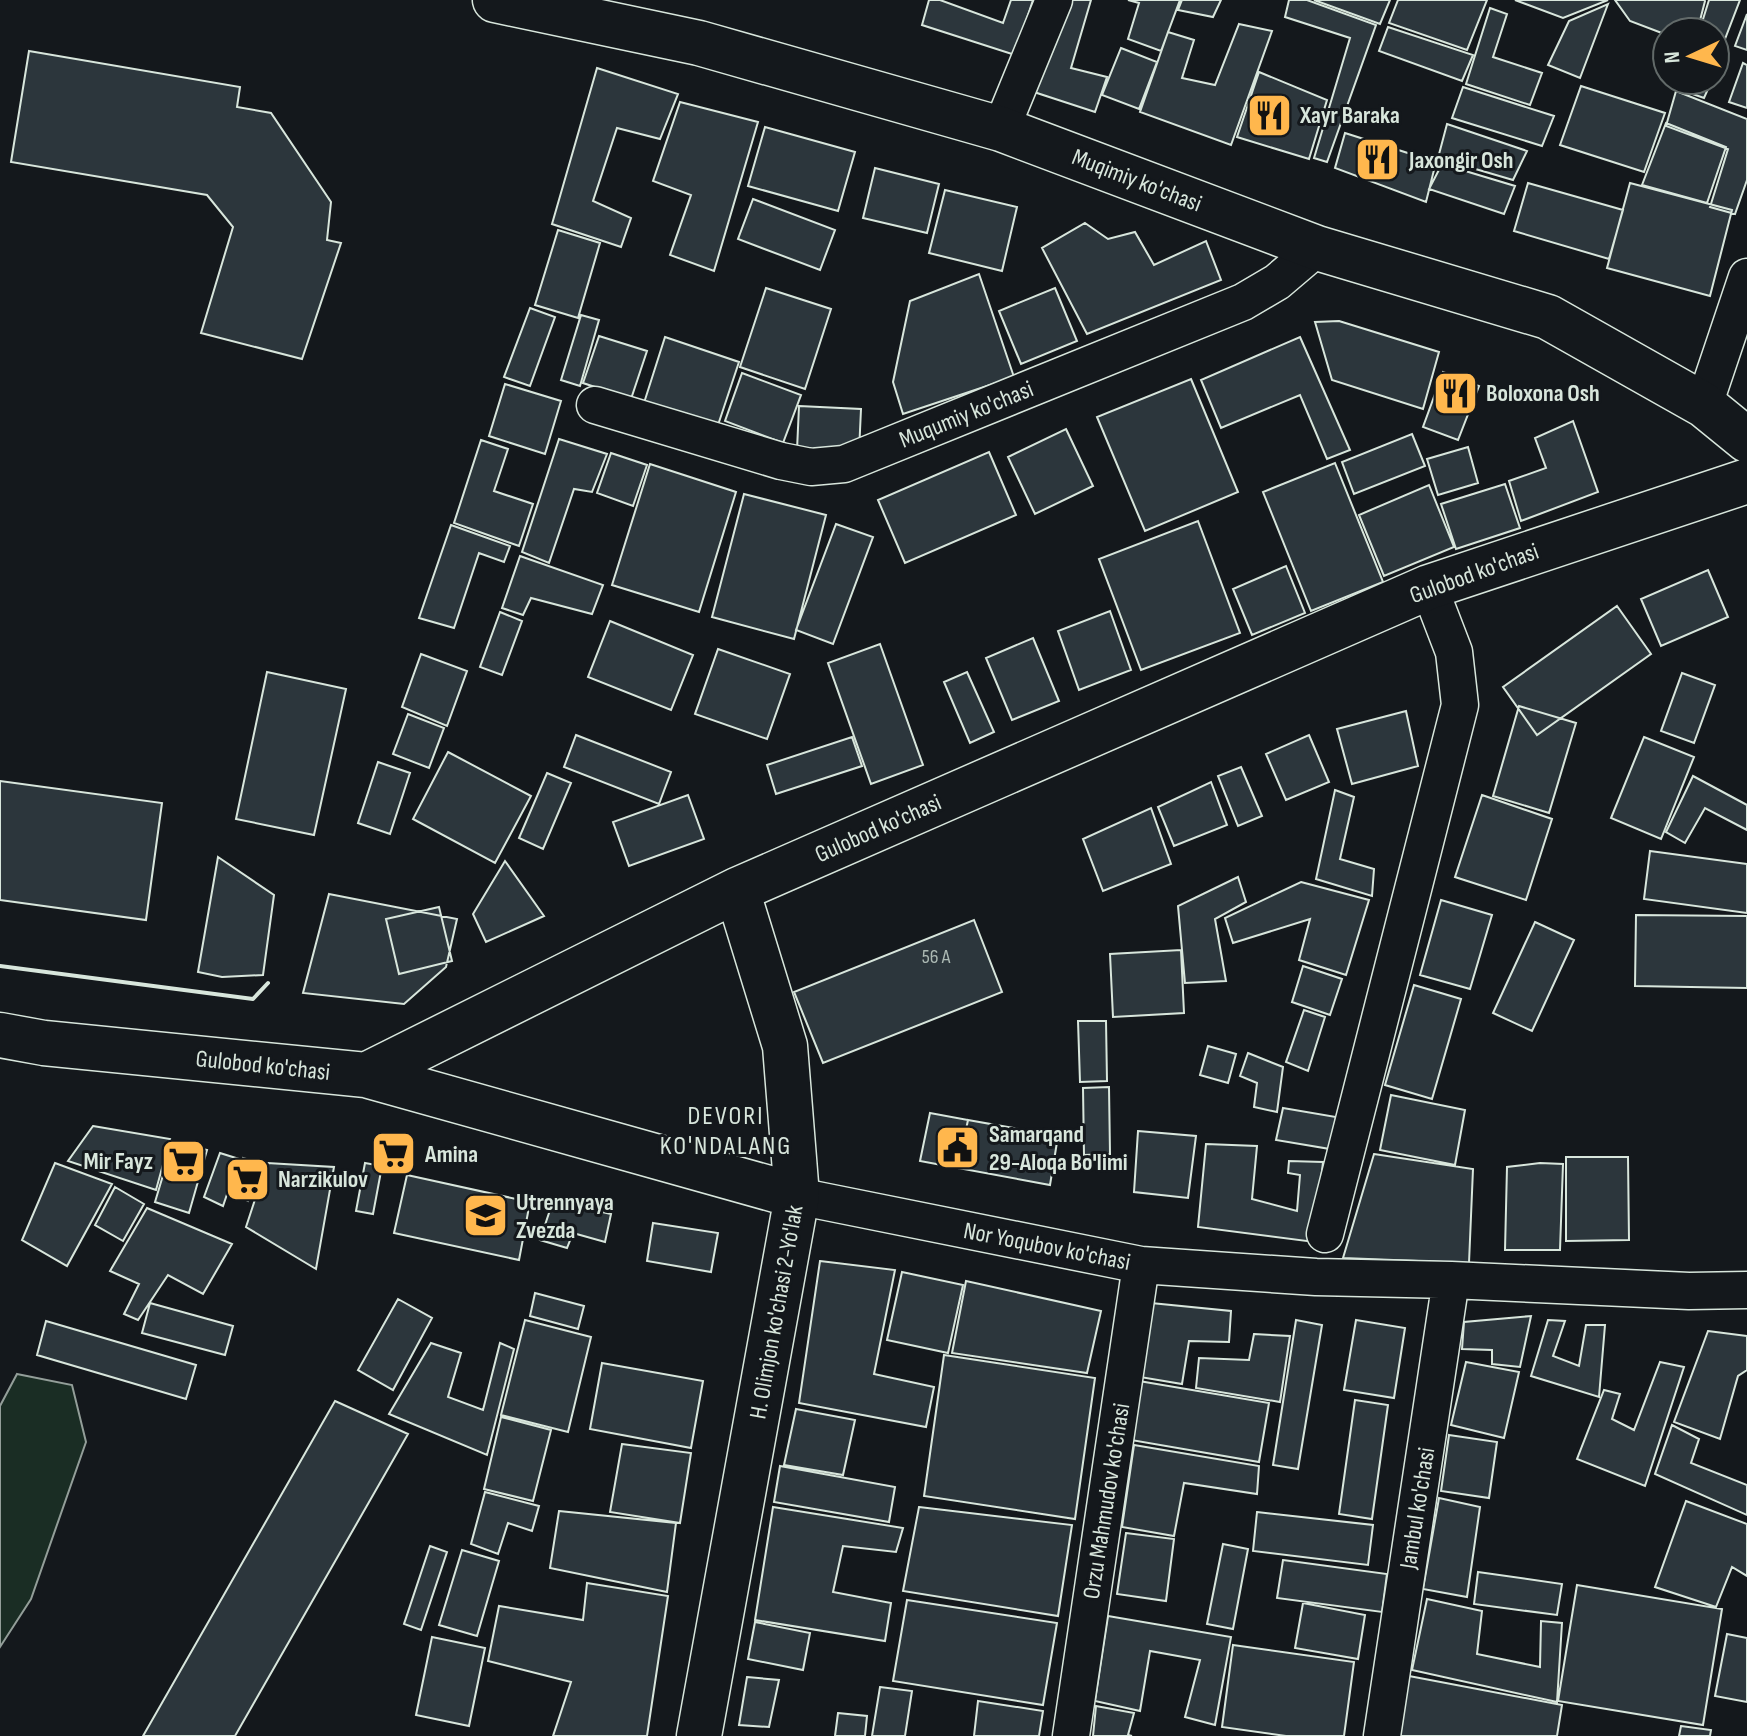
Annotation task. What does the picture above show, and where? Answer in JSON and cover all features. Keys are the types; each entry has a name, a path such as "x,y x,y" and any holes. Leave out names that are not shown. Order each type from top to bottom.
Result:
{"main road":[{"name":"Muqimiy ko'chasi","path":"495,0 699,43 1001,129 1317,248 1548,317 1704,405 1747,440"},
{"name":"Gulobod ko'chasi","path":"0,1035 44,1043 366,1075 737,890 1429,587 1747,481"},
{"name":"H. Olimjon ko'chasi 2-Yo'lak","path":"699,1736 797,1196 785,1046 737,890"},
{"name":"Nor Yoqubov ko'chasi","path":"366,1075 797,1196"}],"street":[{"path":"1001,129 1054,0"},
{"name":"Muqumiy ko'chasi","path":"595,405 781,461 811,467 844,464 1243,302 1277,282 1317,248"},
{"path":"1704,405 1747,277"},
{"path":"1325,1234 1460,705 1454,652 1429,587"},
{"name":"Nor Yoqubov ko'chasi","path":"797,1196 1141,1265 1316,1277 1689,1291 1747,1290"},
{"name":"Orzu Mahmudov ko'chasi","path":"1071,1736 1141,1265"},
{"name":"Jambul ko'chasi","path":"1382,1736 1451,1280"}],"green space":[{"path":"17,1374 72,1385 86,1442 31,1599 0,1647 0,1406"}],"building":[{"path":"929,0 940,0 1003,23 1011,0 1033,0 1015,55 922,25"},
{"path":"1068,0 1091,0 1071,68 1107,77 1095,112 1034,92"},
{"path":"1128,0 1180,0 1161,51 1128,39 1139,3"},
{"path":"1182,0 1221,0 1213,17 1178,10"},
{"path":"1289,0 1307,0 1376,25 1327,162 1314,158 1350,38 1285,17"},
{"path":"1314,0 1390,0 1380,24"},
{"path":"1398,0 1487,0 1467,50 1389,23"},
{"path":"1515,0 1608,0 1563,18"},
{"path":"1615,0 1705,1 1701,16 1651,16 1651,29 1630,21"},
{"path":"1709,0 1740,0 1731,23 1731,16 1704,16"},
{"path":"1608,4 1580,78 1548,65 1569,21"},
{"path":"1490,8 1507,14 1493,57 1542,73 1530,105 1466,84"},
{"path":"1747,14 1747,50 1735,46"},
{"path":"1239,24 1272,31 1231,145 1140,112 1168,32 1194,40 1182,78 1215,85"},
{"path":"1388,27 1473,55 1462,81 1379,51"},
{"path":"1121,48 1157,62 1139,109 1102,95"},
{"path":"29,51 240,87 237,107 271,113 331,202 327,240 341,243 302,359 201,333 233,227 207,195 11,162"},
{"path":"1743,63 1747,65 1747,108 1729,102"},
{"path":"597,68 678,94 660,139 617,128 593,201 631,218 621,247 552,224"},
{"path":"1259,72 1327,100 1309,159 1237,137"},
{"path":"1581,86 1665,113 1644,172 1560,145"},
{"path":"1463,87 1554,116 1542,146 1452,118"},
{"path":"1675,96 1689,96 1747,119 1747,180 1735,214 1710,207 1728,149 1666,126"},
{"path":"680,102 758,122 714,271 670,255 691,195 653,181"},
{"path":"1666,123 1726,147 1707,203 1642,185"},
{"path":"1447,124 1527,151 1513,180 1438,158"},
{"path":"765,127 855,152 838,211 748,186"},
{"path":"1345,133 1436,162 1426,202 1335,168"},
{"path":"1442,164 1515,186 1504,214 1429,189"},
{"path":"875,168 939,184 927,233 863,218"},
{"path":"1528,183 1623,210 1609,259 1514,231"},
{"path":"1630,183 1732,210 1710,296 1607,268"},
{"path":"945,190 1017,207 1002,271 929,253"},
{"path":"753,199 835,230 820,270 738,239"},
{"path":"1085,223 1108,239 1135,232 1154,265 1206,241 1221,280 1087,334 1042,248"},
{"path":"558,230 600,243 578,318 535,305"},
{"path":"979,274 1014,377 903,414 893,382 910,301"},
{"path":"766,288 831,309 805,389 740,367"},
{"path":"1055,288 1077,341 1021,364 999,311"},
{"path":"530,308 555,317 530,386 504,377"},
{"path":"581,315 599,320 580,386 561,380"},
{"path":"1339,321 1439,352 1423,409 1332,380 1315,322"},
{"path":"599,336 647,351 631,399 583,383"},
{"path":"665,337 739,362 716,431 643,406"},
{"path":"1300,337 1350,450 1327,459 1300,395 1221,428 1201,380"},
{"path":"1443,372 1479,386 1458,440 1423,427"},
{"path":"742,373 801,395 783,443 725,421"},
{"path":"1191,379 1238,492 1145,531 1097,417"},
{"path":"505,384 561,401 545,454 489,436"},
{"path":"799,406 861,409 859,452 797,450"},
{"path":"1573,421 1598,492 1521,521 1509,481 1546,468 1535,438"},
{"path":"1066,429 1093,486 1035,514 1008,457"},
{"path":"1412,434 1425,466 1354,494 1342,462"},
{"path":"559,439 607,454 592,492 574,489 549,563 522,552"},
{"path":"481,440 508,449 494,491 533,504 519,546 454,523"},
{"path":"1468,447 1478,483 1438,495 1427,459"},
{"path":"989,452 1016,515 905,563 878,500"},
{"path":"611,453 647,465 633,506 597,493"},
{"path":"1335,463 1383,582 1311,611 1263,492"},
{"path":"650,464 736,492 699,612 612,585"},
{"path":"1505,484 1520,528 1456,549 1441,504"},
{"path":"1429,485 1454,547 1384,576 1359,515"},
{"path":"744,494 826,515 794,639 712,617"},
{"path":"1198,521 1240,633 1141,670 1099,559"},
{"path":"836,524 873,537 833,644 796,630"},
{"path":"451,525 510,546 504,562 479,553 454,628 419,618"},
{"path":"520,556 603,585 592,614 531,598 523,615 502,608"},
{"path":"1286,566 1305,613 1252,635 1233,589"},
{"path":"1708,570 1728,617 1661,646 1641,599"},
{"path":"1617,606 1651,654 1537,735 1503,687"},
{"path":"1110,611 1131,670 1079,690 1058,631"},
{"path":"500,612 522,621 502,675 480,667"},
{"path":"610,621 693,655 671,710 588,677"},
{"path":"1033,638 1059,701 1012,720 986,658"},
{"path":"880,644 923,765 871,784 828,663"},
{"path":"718,649 790,674 767,739 695,714"},
{"path":"421,654 467,671 447,726 402,707"},
{"path":"267,672 346,689 314,835 236,819"},
{"path":"967,672 994,732 970,743 944,682"},
{"path":"1682,673 1715,685 1694,743 1661,731"},
{"path":"1519,706 1576,723 1549,813 1493,796"},
{"path":"1406,711 1418,766 1352,784 1337,729"},
{"path":"408,714 444,728 429,768 393,754"},
{"path":"576,735 671,772 659,804 564,767"},
{"path":"1309,735 1329,782 1286,800 1266,754"},
{"path":"852,737 862,766 776,794 767,765"},
{"path":"1644,737 1694,757 1661,839 1611,818"},
{"path":"448,752 531,796 495,863 413,819"},
{"path":"378,762 410,773 390,834 358,823"},
{"path":"1241,767 1262,816 1238,826 1218,776"},
{"path":"547,773 571,783 543,849 519,838"},
{"path":"1693,776 1747,805 1747,830 1705,808 1685,843 1666,832"},
{"path":"0,781 162,803 146,920 0,900"},
{"path":"1211,782 1227,825 1174,846 1158,807"},
{"path":"1335,790 1354,797 1340,859 1374,869 1372,896 1316,879"},
{"path":"688,795 704,839 629,866 613,822"},
{"path":"1482,795 1552,819 1526,900 1455,877"},
{"path":"1151,808 1171,864 1103,891 1083,839"},
{"path":"1650,851 1747,864 1747,913 1644,899"},
{"path":"218,857 274,895 263,975 222,977 198,972"},
{"path":"505,861 544,916 486,942 473,914"},
{"path":"1238,877 1246,902 1215,919 1226,981 1185,983 1178,906"},
{"path":"1301,882 1369,900 1346,975 1299,960 1310,919 1233,943 1225,918"},
{"path":"329,894 457,919 446,967 404,1004 303,993"},
{"path":"1441,900 1492,915 1470,989 1420,975"},
{"path":"439,907 452,961 399,974 386,919"},
{"path":"1636,915 1747,916 1747,988 1635,986"},
{"path":"974,920 1002,992 823,1063 794,992"},
{"path":"1535,922 1574,940 1532,1031 1493,1013"},
{"path":"1181,950 1184,1013 1113,1017 1110,954"},
{"path":"1303,966 1342,979 1330,1015 1292,1002"},
{"path":"1414,985 1461,999 1432,1099 1385,1085"},
{"path":"1304,1010 1325,1017 1308,1071 1286,1062"},
{"path":"1078,1021 1106,1021 1107,1081 1080,1082"},
{"path":"1208,1046 1236,1054 1228,1083 1200,1075"},
{"path":"1248,1053 1283,1067 1277,1112 1254,1107 1257,1083 1240,1076"},
{"path":"1109,1087 1110,1154 1084,1155 1083,1088"},
{"path":"1391,1095 1465,1110 1455,1165 1380,1150"},
{"path":"1283,1108 1336,1117 1330,1149 1276,1140"},
{"path":"930,1113 968,1120 958,1168 920,1161"},
{"path":"968,1120 1058,1136 1050,1185 958,1168"},
{"path":"93,1126 170,1139 156,1190 68,1161"},
{"path":"1138,1131 1196,1136 1188,1198 1134,1192"},
{"path":"173,1142 207,1150 189,1213 155,1202"},
{"path":"1206,1144 1257,1146 1252,1199 1297,1211 1300,1175 1288,1173 1289,1161 1323,1162 1314,1242 1198,1227"},
{"path":"220,1153 239,1159 223,1206 204,1197"},
{"path":"1374,1154 1473,1169 1469,1263 1343,1258"},
{"path":"1566,1157 1628,1157 1629,1240 1566,1241"},
{"path":"243,1158 263,1164 248,1201 231,1193"},
{"path":"55,1163 112,1184 67,1266 22,1240"},
{"path":"267,1163 334,1167 316,1269 246,1227"},
{"path":"365,1163 382,1166 373,1214 356,1211"},
{"path":"1563,1164 1560,1250 1505,1250 1507,1167"},
{"path":"407,1175 530,1202 519,1260 394,1233"},
{"path":"115,1187 144,1204 123,1241 95,1225"},
{"path":"553,1201 611,1214 605,1242 573,1233 567,1248 540,1240"},
{"path":"147,1208 232,1244 203,1294 168,1275 138,1320 124,1314 139,1284 110,1271"},
{"path":"653,1223 718,1233 711,1272 647,1261"},
{"path":"820,1261 895,1270 874,1374 934,1387 926,1427 799,1403"},
{"path":"902,1272 963,1285 948,1353 887,1340"},
{"path":"966,1281 1101,1311 1087,1373 952,1353"},
{"path":"535,1293 584,1306 578,1329 530,1316"},
{"path":"398,1299 432,1318 393,1390 358,1370"},
{"path":"150,1303 233,1326 225,1355 142,1333"},
{"path":"1151,1303 1231,1311 1229,1342 1189,1341 1182,1384 1140,1377"},
{"path":"1531,1316 1520,1367 1492,1364 1492,1350 1462,1349 1464,1322"},
{"path":"525,1320 591,1337 568,1432 501,1415"},
{"path":"1296,1320 1322,1325 1298,1469 1273,1465"},
{"path":"1356,1320 1405,1328 1394,1398 1344,1390"},
{"path":"1548,1320 1565,1321 1553,1356 1579,1366 1586,1325 1605,1325 1599,1397 1531,1376"},
{"path":"46,1321 196,1365 186,1399 37,1355"},
{"path":"1708,1331 1747,1336 1747,1370 1738,1376 1720,1439 1674,1422"},
{"path":"1254,1334 1290,1336 1280,1402 1196,1388 1199,1358 1249,1360"},
{"path":"431,1343 461,1353 448,1397 483,1410 500,1343 514,1349 487,1455 389,1414"},
{"path":"944,1355 1095,1378 1075,1519 924,1496"},
{"path":"1466,1362 1519,1372 1504,1438 1451,1425"},
{"path":"1660,1362 1684,1367 1645,1486 1577,1459 1604,1390 1620,1394 1612,1419 1634,1430"},
{"path":"602,1363 703,1381 691,1448 590,1429"},
{"path":"1139,1381 1269,1403 1259,1462 1131,1440"},
{"path":"1355,1400 1388,1405 1372,1519 1339,1514"},
{"path":"335,1401 408,1434 235,1736 143,1736"},
{"path":"796,1409 855,1420 843,1475 784,1465"},
{"path":"501,1417 551,1430 533,1501 484,1489"},
{"path":"1672,1425 1699,1439 1691,1463 1747,1485 1747,1515 1655,1474"},
{"path":"1449,1435 1497,1442 1489,1498 1441,1491"},
{"path":"622,1444 691,1453 680,1523 610,1512"},
{"path":"1134,1445 1259,1466 1257,1494 1184,1483 1174,1536 1122,1527"},
{"path":"780,1466 895,1487 889,1522 774,1502"},
{"path":"485,1492 539,1506 532,1531 508,1523 498,1554 471,1544"},
{"path":"1439,1498 1480,1507 1467,1597 1423,1589"},
{"path":"1686,1501 1747,1524 1747,1576 1732,1567 1716,1607 1655,1587"},
{"path":"773,1507 903,1528 896,1552 843,1546 833,1592 891,1603 885,1641 755,1620"},
{"path":"919,1507 1072,1525 1058,1616 903,1591"},
{"path":"559,1511 676,1523 667,1592 550,1568"},
{"path":"1257,1512 1373,1525 1368,1565 1253,1551"},
{"path":"1126,1533 1174,1539 1166,1601 1117,1594"},
{"path":"1223,1544 1248,1549 1233,1629 1207,1624"},
{"path":"430,1546 447,1552 421,1630 404,1624"},
{"path":"462,1550 499,1561 477,1636 439,1625"},
{"path":"1283,1560 1387,1574 1382,1612 1277,1598"},
{"path":"1478,1572 1562,1584 1557,1615 1474,1604"},
{"path":"587,1583 668,1596 647,1736 553,1736 571,1682 488,1661 499,1606 583,1620"},
{"path":"1577,1585 1722,1609 1703,1725 1558,1701"},
{"path":"1427,1599 1482,1611 1477,1654 1540,1667 1541,1621 1562,1623 1557,1702 1412,1670"},
{"path":"907,1600 1057,1623 1043,1705 893,1681"},
{"path":"1303,1603 1365,1615 1358,1659 1295,1648"},
{"path":"1108,1616 1231,1637 1215,1725 1185,1717 1200,1660 1150,1651 1140,1711 1095,1701"},
{"path":"755,1622 810,1633 803,1670 748,1659"},
{"path":"1727,1634 1747,1638 1747,1702 1715,1696"},
{"path":"432,1637 485,1648 469,1726 416,1715"},
{"path":"1233,1645 1354,1662 1344,1736 1286,1736 1222,1727"},
{"path":"1409,1676 1562,1705 1557,1736 1400,1736"},
{"path":"747,1677 779,1680 769,1727 739,1725"},
{"path":"880,1687 912,1691 905,1736 872,1736"},
{"path":"978,1701 1043,1711 1039,1736 974,1736"},
{"path":"1096,1706 1134,1713 1128,1735 1132,1736 1093,1736"},
{"path":"838,1713 867,1716 865,1736 835,1736"},
{"path":"1681,1726 1711,1730 1710,1736 1679,1736"}],"wall":[{"path":"0,966 253,999 268,983"}],"place":[{"name":"Xayr Baraka","path":"1269,115"},
{"name":"Jaxongir Osh","path":"1378,160"},
{"name":"Boloxona Osh","path":"1455,393"},
{"name":"Samarqand 29-Aloqa Bo'limi","path":"958,1148"},
{"name":"Amina","path":"394,1154"},
{"name":"Mir Fayz","path":"184,1161"},
{"name":"Narzikulov","path":"247,1179"},
{"name":"Utrennyaya Zvezda","path":"485,1216"}],"district":[{"name":"DEVORI KO'NDALANG","path":"726,1130"}]}
